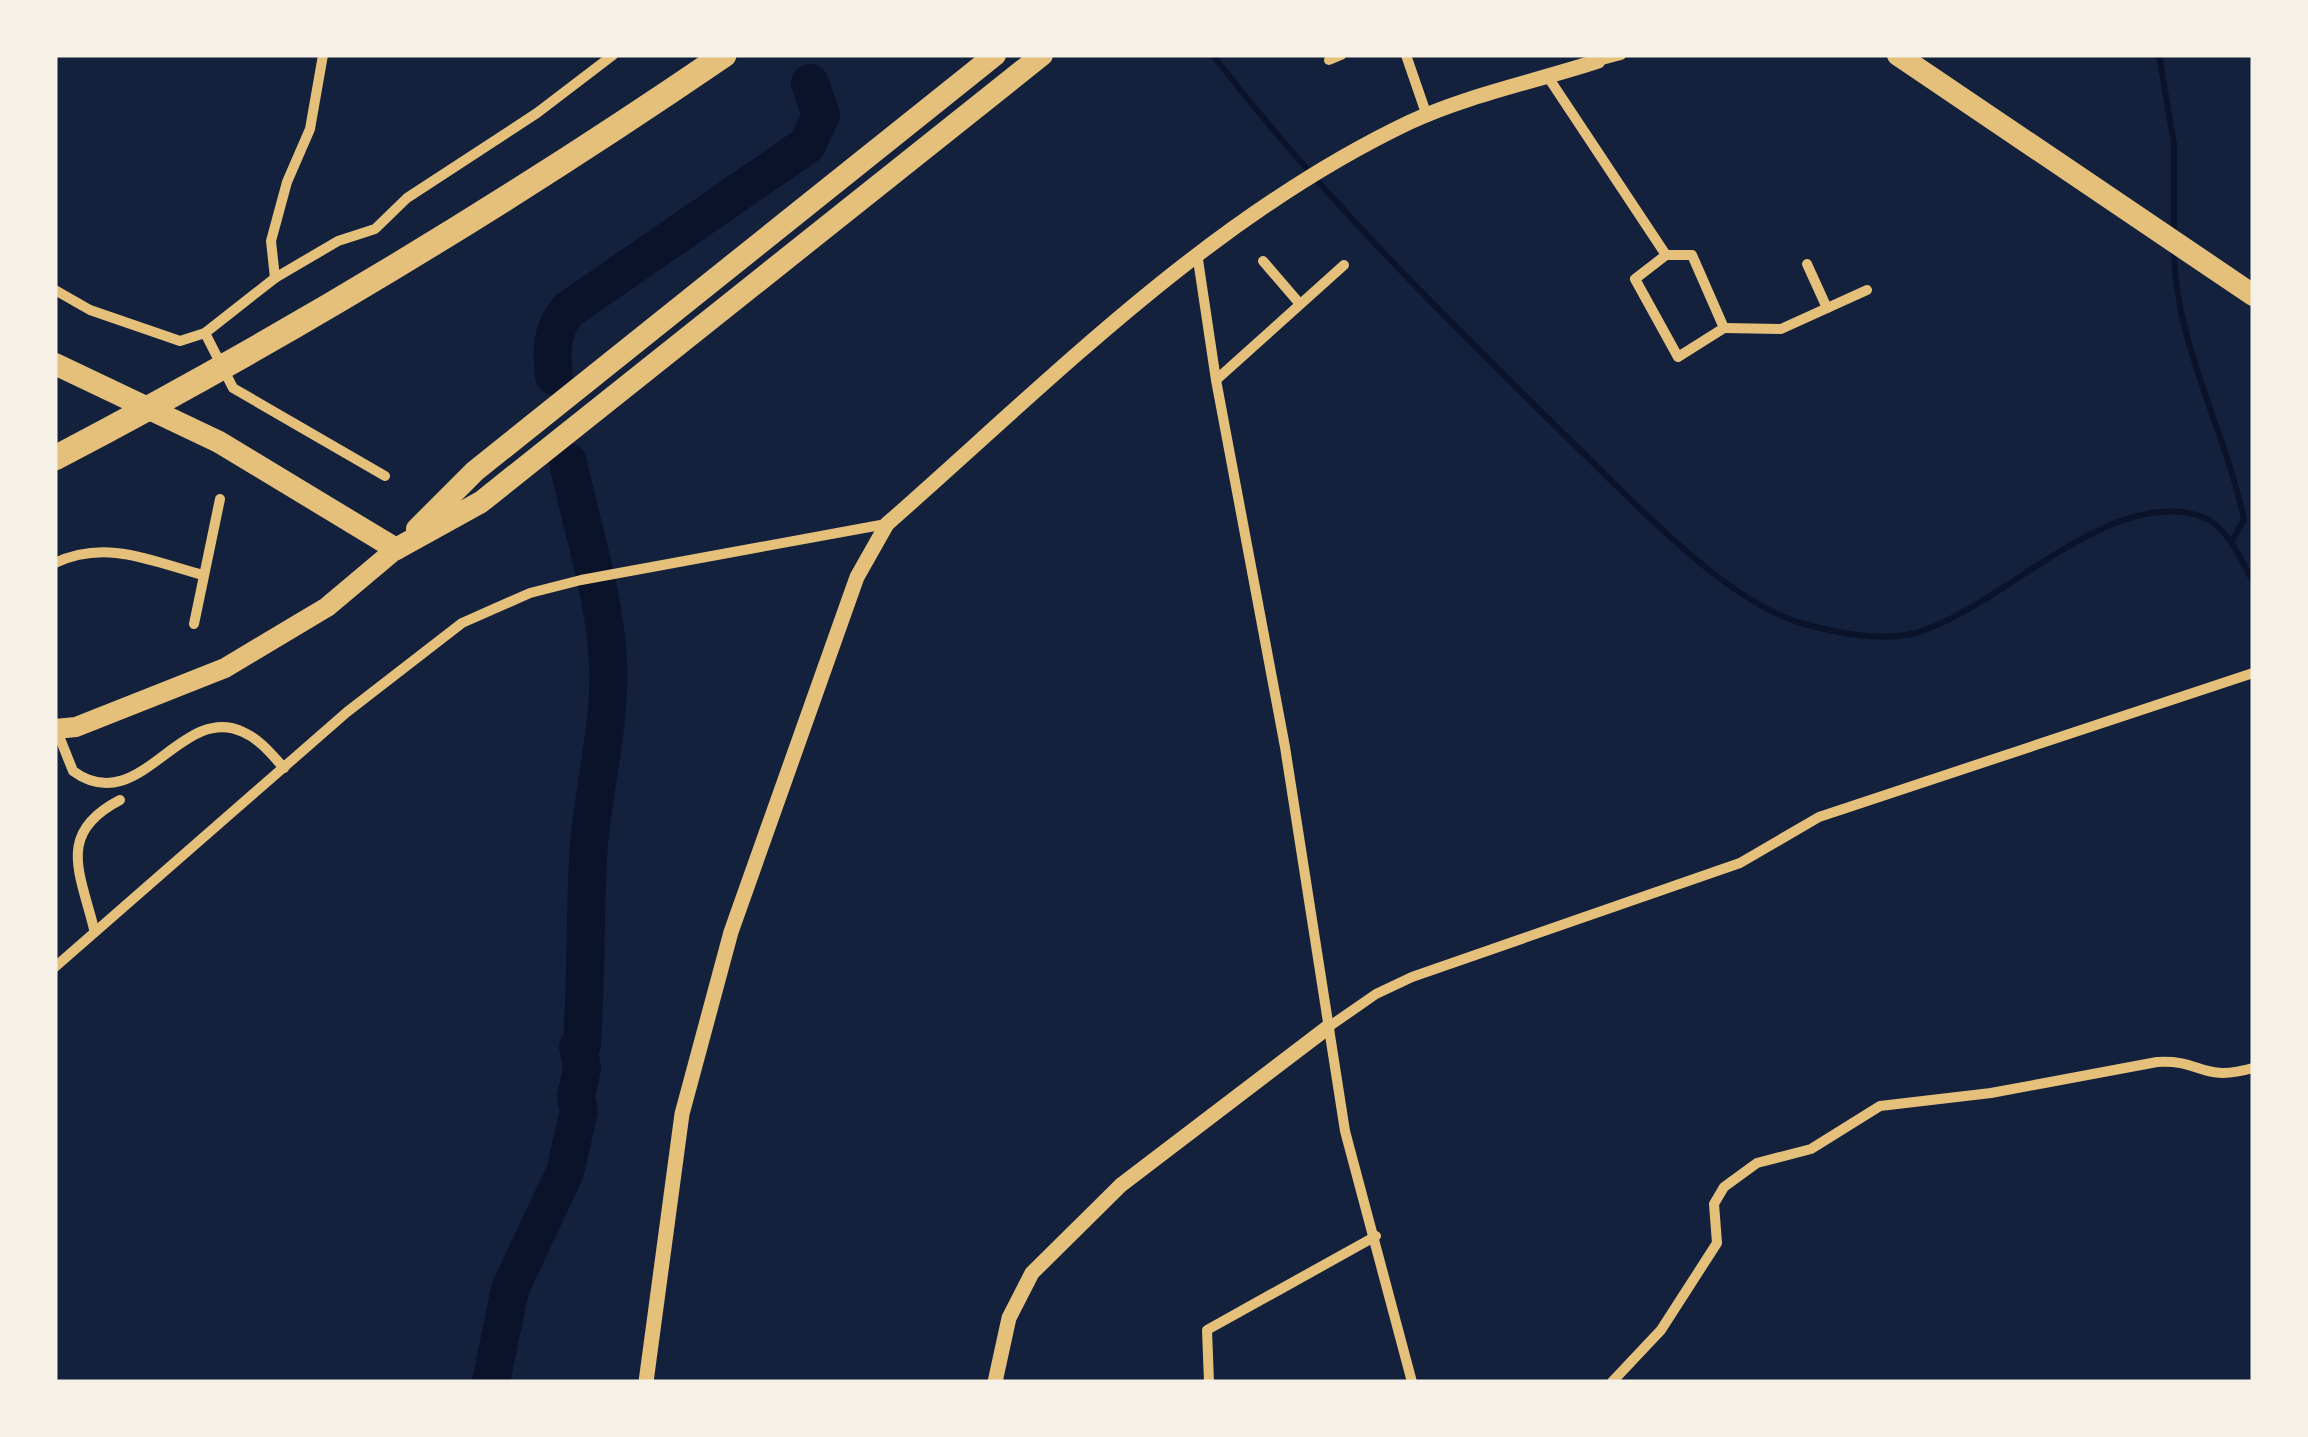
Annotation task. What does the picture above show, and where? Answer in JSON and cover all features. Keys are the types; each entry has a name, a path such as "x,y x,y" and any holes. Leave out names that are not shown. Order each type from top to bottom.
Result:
{"highway":[{"path":"62,455 242,357 445,238 724,55"},
{"path":"396,549 476,471 995,55"},
{"path":"396,549 480,502 1042,55"},
{"path":"1898,55 2253,295"},
{"path":"55,364 218,442 396,549"}],"main road":[{"path":"55,727 76,727 225,668 327,607 396,549"}],"street":[{"path":"274,278 271,241 287,182 310,129 323,55"},
{"path":"55,290 90,310 180,341 205,333 274,278 338,240 375,229 407,198 536,114 613,55"},
{"path":"1329,60 1342,55"},
{"path":"1406,55 1427,116"},
{"path":"646,1382 682,1114 731,932 857,577 887,524 1197,252 1346,154 1427,116 1622,55"},
{"path":"1548,77 1666,254"},
{"path":"1197,252 1216,380 1285,746 1345,1132 1376,1236 1412,1382"},
{"path":"1724,328 1692,255 1666,254 1635,279 1678,356 1724,328 1781,329 1867,290"},
{"path":"1263,261 1300,304"},
{"path":"1216,380 1344,264"},
{"path":"1807,264 1828,308"},
{"path":"205,333 211,353 233,388 385,476"},
{"path":"194,624 220,498"},
{"path":"55,967 425,649 489,610 581,580 887,524"},
{"path":"55,563 81,550 104,550 202,575"},
{"path":"994,1382 1009,1318 1032,1273 1121,1185 1376,994 1740,863 1818,817 2253,674"},
{"path":"55,727 67,761 84,779 102,786 126,781 205,731 227,726 258,740 284,768"},
{"path":"94,930 76,847 82,828 95,813 120,800"},
{"path":"1612,1382 1660,1330 1717,1243 1714,1204 1724,1188 1757,1163 1811,1149 1880,1106 1991,1092 2157,1062 2182,1061 2208,1075 2226,1076 2253,1068"},
{"path":"1210,1382 1206,1330 1376,1236"}],"waterway":[{"path":"1213,55 1341,207 1479,350 1681,547 1743,594 1774,612 1845,633 1889,637 1916,633 1984,600 2094,533 2131,518 2167,511 2212,522 2233,545 2253,582"},
{"path":"2159,55 2174,144 2174,234"},
{"path":"554,376 554,341 568,310 807,145 821,115 810,83"},
{"path":"2174,247 2182,317 2244,520 2231,542"},
{"path":"491,1382 510,1289 565,1172 579,1111 576,1097 582,1068 578,1047 582,1043 588,860 607,713 608,663 598,587 568,462"}]}
